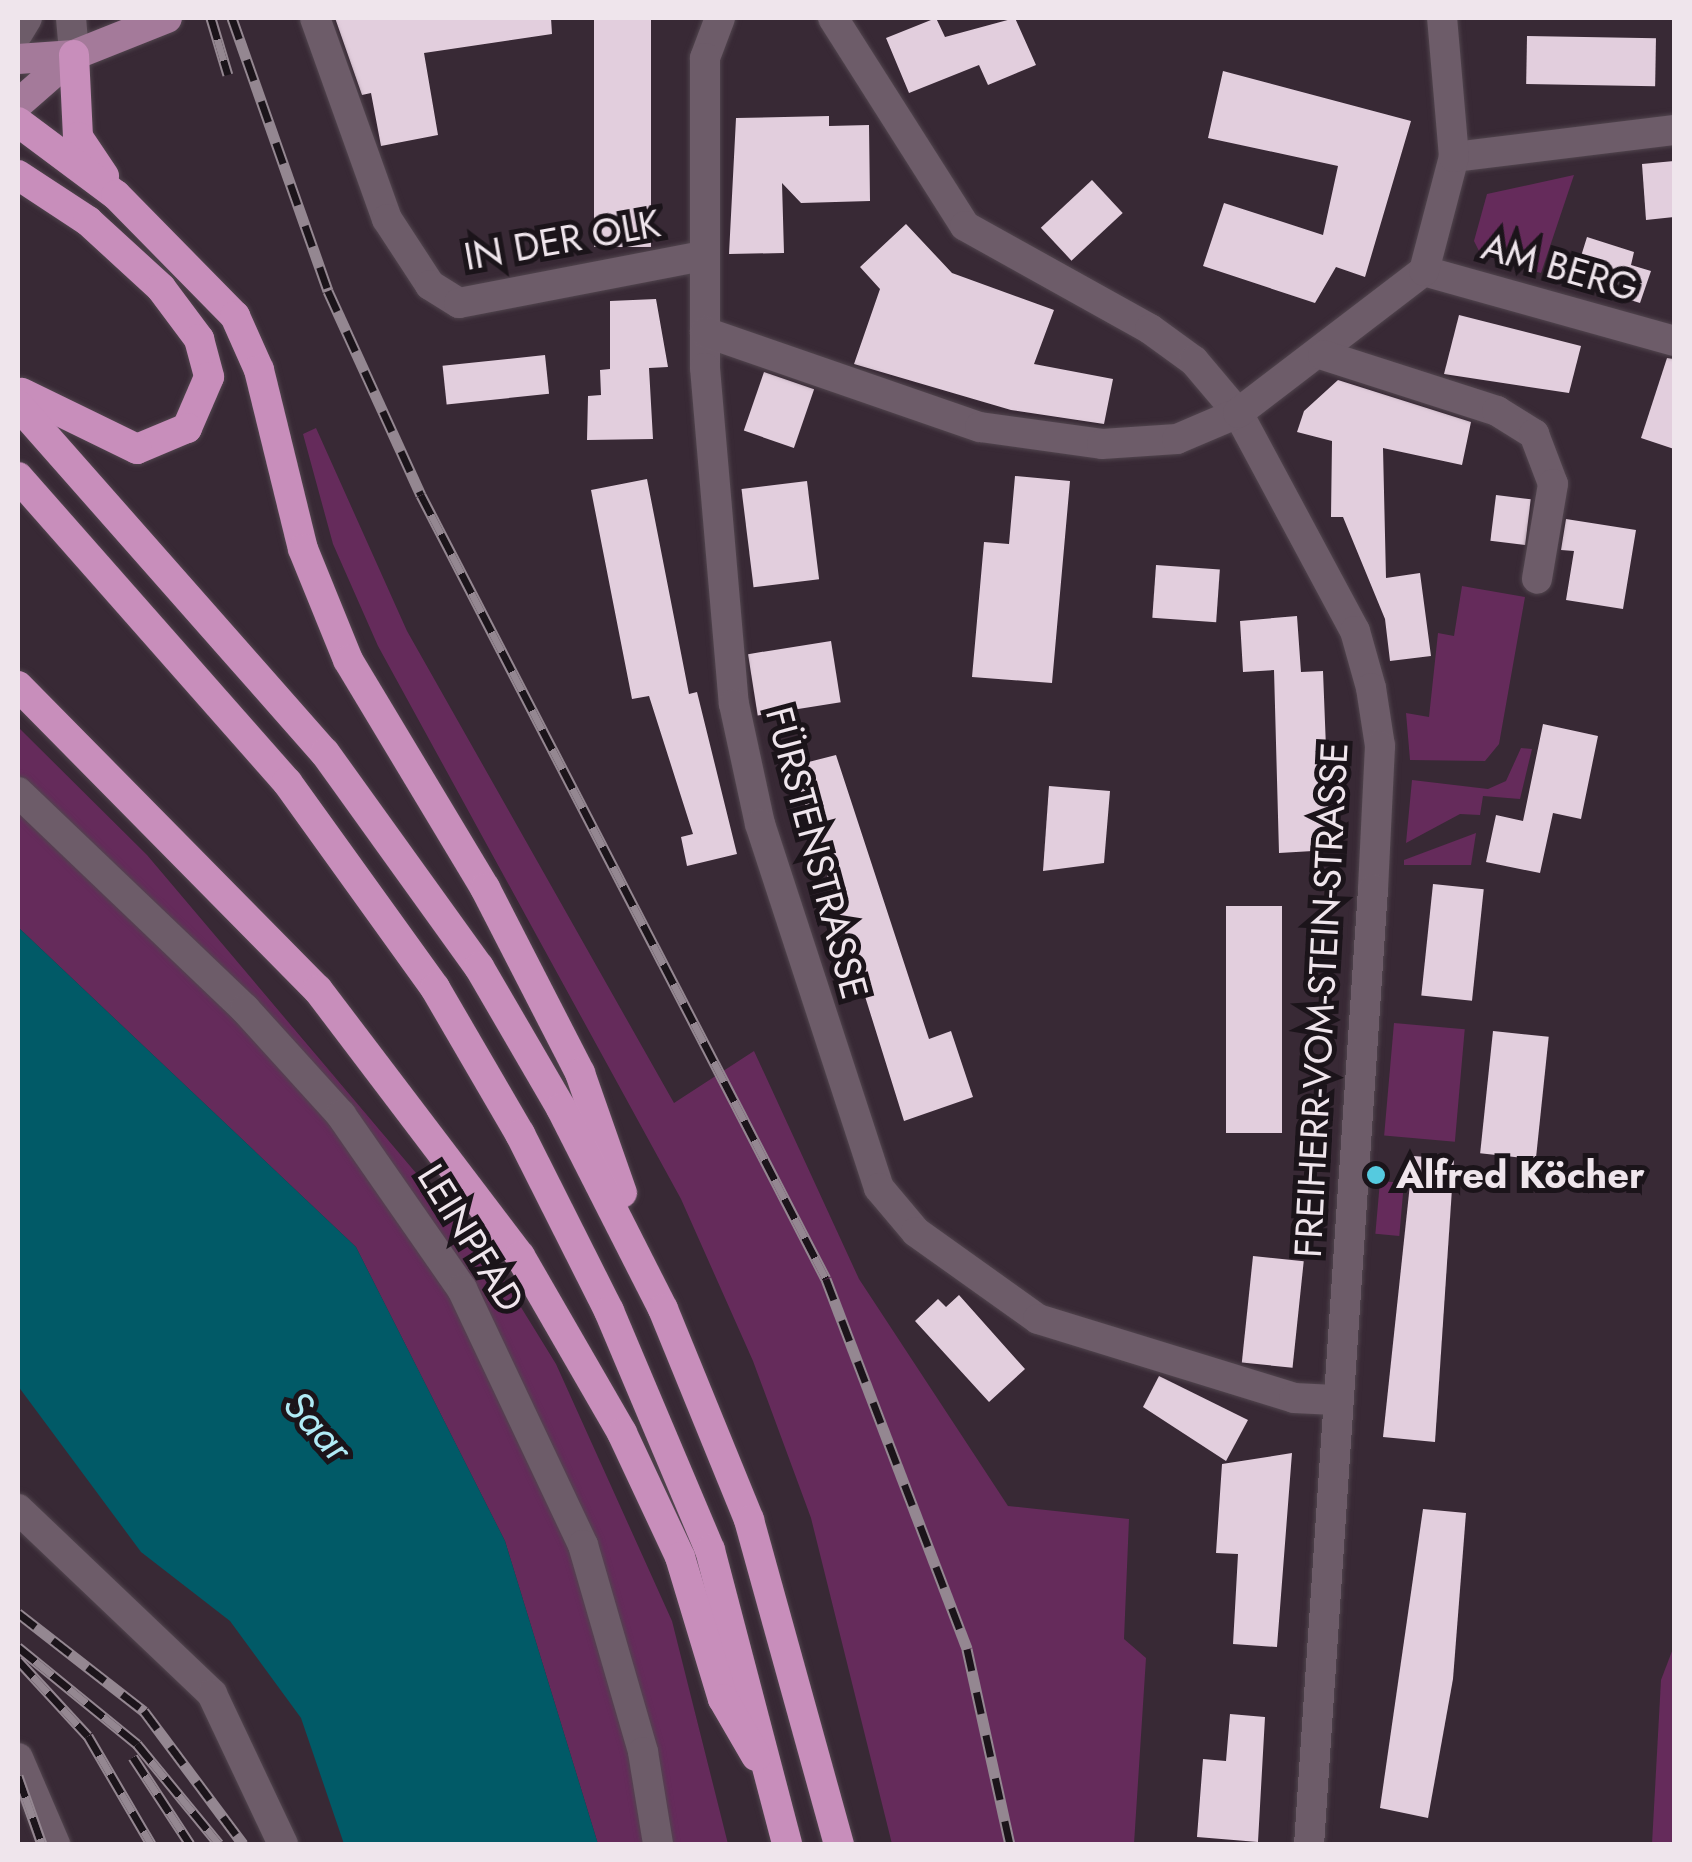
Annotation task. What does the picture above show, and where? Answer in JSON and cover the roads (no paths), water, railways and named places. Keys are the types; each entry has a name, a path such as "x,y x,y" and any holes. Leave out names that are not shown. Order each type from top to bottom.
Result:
{"highway":[{"path":"74,55 78,137 116,195"},
{"path":"18,122 116,195 235,316 259,370 303,548 348,660 486,888 580,1073 662,1309 750,1520 839,1844"},
{"path":"18,175 88,221 161,288 198,339 208,377 187,428 137,449 18,390"},
{"path":"18,405 250,658 400,851 561,1108 662,1309"},
{"path":"18,476 288,782 434,988 520,1134 610,1311 710,1550 777,1793 787,1844"},
{"path":"18,686 318,990 520,1256 622,1432 680,1558 722,1699 777,1793"}],"main road":[{"path":"18,58 74,55 167,18"},
{"path":"18,104 74,55"}],"street":[{"path":"18,34 27,18"},
{"path":"72,18 74,55"},
{"name":"IN DER OLK","path":"315,18 387,219 430,285 459,303 703,256"},
{"name":"FÜRSTENSTRASSE","path":"720,18 706,58 703,256 705,332 734,704 760,824 880,1188 916,1232 1038,1319 1294,1398 1335,1400"},
{"name":"FREIHERR-VOM-STEIN-STRASSE","path":"834,18 965,226 1150,329 1194,361 1238,414 1355,631 1380,746 1309,1844"},
{"path":"705,332 980,427 1102,444 1177,439 1238,414 1324,356 1424,270 1454,157 1442,18"},
{"path":"1454,157 1674,130"},
{"name":"AM BERG","path":"1424,270 1674,340"},
{"path":"1324,356 1496,410 1534,434 1553,484 1537,579"},
{"name":"LEINPFAD","path":"18,792 245,1008 342,1115 462,1289 583,1544 643,1752 658,1844"},
{"path":"18,1509 212,1694 284,1844"},
{"path":"18,1758 55,1844"}],"water":[{"name":"Saar","path":"18,927 356,1247 505,1541 598,1844 344,1844 301,1718 230,1621 141,1552 18,1386"}],"railway":[{"path":"211,18 228,75"},
{"path":"232,18 328,291 421,495 826,1279 967,1649 1010,1844"},
{"path":"18,1613 144,1711 243,1844"},
{"path":"18,1647 137,1744 219,1844"},
{"path":"18,1660 88,1736 151,1844"},
{"path":"133,1757 190,1844"},
{"path":"18,1776 42,1844"}],"place":[{"name":"Alfred Köcher","path":"1376,1175"}]}
